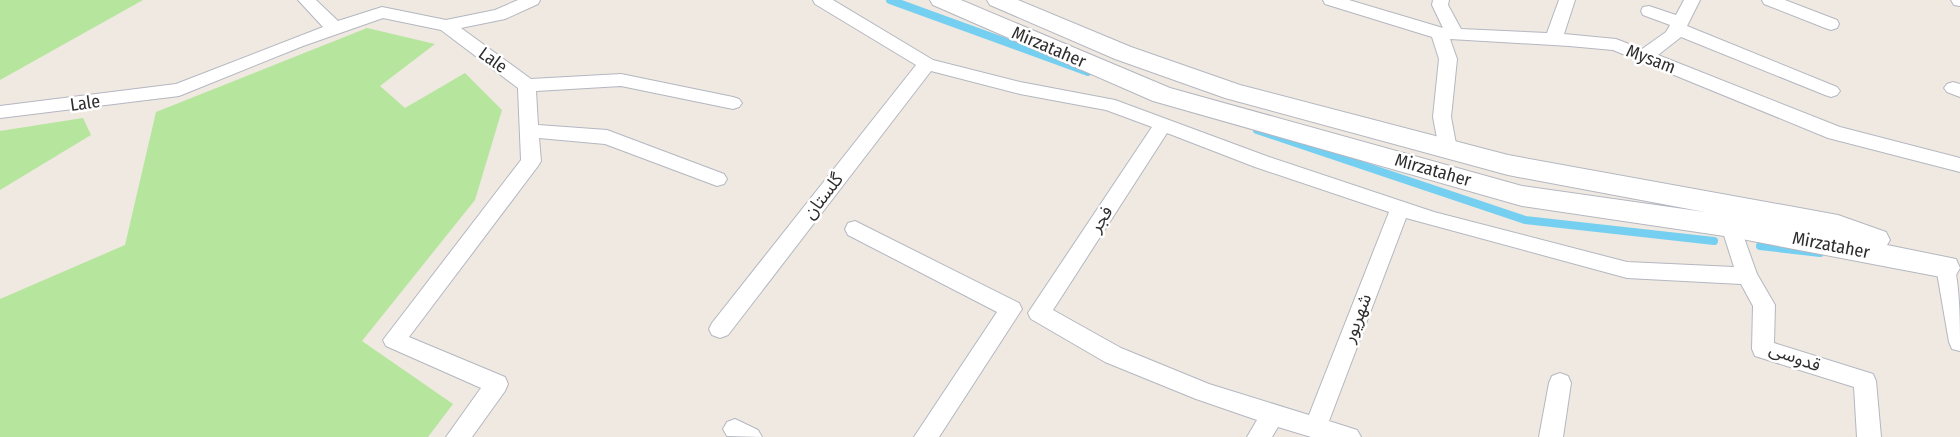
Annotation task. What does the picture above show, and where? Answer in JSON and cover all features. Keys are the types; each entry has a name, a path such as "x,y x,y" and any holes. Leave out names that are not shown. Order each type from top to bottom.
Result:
{"main road":[{"name":"Mirzataher","path":"941,0 1162,95 1310,134 1522,196 1731,226 1955,271"},
{"name":"Mirzataher","path":"998,0 1124,53 1234,92 1508,164 1838,226 1955,271"}],"street":[{"path":"306,0 336,28"},
{"path":"446,26 499,15 532,0"},
{"path":"821,0 926,64 1020,88 1109,104 1262,162 1433,219 1627,270 1747,276"},
{"name":"Mysam","path":"1331,0 1447,33 1554,39 1616,45 1835,133 1960,165"},
{"path":"1441,0 1440,5 1447,33 1448,59 1442,118 1448,149"},
{"path":"1554,39 1567,0"},
{"path":"1644,56 1673,36 1692,0"},
{"path":"1770,0 1831,24"},
{"path":"1649,11 1678,26 1831,91"},
{"name":"Lale","path":"0,112 179,90 336,28 382,12 446,26 526,85"},
{"name":"گلستان","path":"720,329 926,64"},
{"path":"458,437 497,384 394,340 530,161 526,85 621,80 733,103"},
{"name":"فجر","path":"1163,124 1039,313 1113,355 1204,392 1273,415"},
{"path":"529,131 607,137 717,179"},
{"name":"شهریور","path":"1314,428 1400,208"},
{"name":"قدوسی","path":"1731,226 1747,276 1764,305 1763,349 1865,380 1869,437"},
{"path":"855,229 1011,309 926,437"},
{"path":"1955,271 1960,342"},
{"path":"1551,437 1560,383"},
{"path":"1259,437 1273,415 1349,437"}],"green space":[{"path":"0,0 143,0 0,80"},
{"path":"367,28 435,44 380,86 405,108 465,73 502,110 475,200 362,341 453,404 428,437 0,437 0,299 125,245 156,112"},
{"path":"83,118 91,135 0,190 0,131"}],"waterway":[{"path":"890,0 1088,72"},
{"path":"1257,130 1525,220 1714,241"},
{"path":"1760,246 1820,253"}]}
